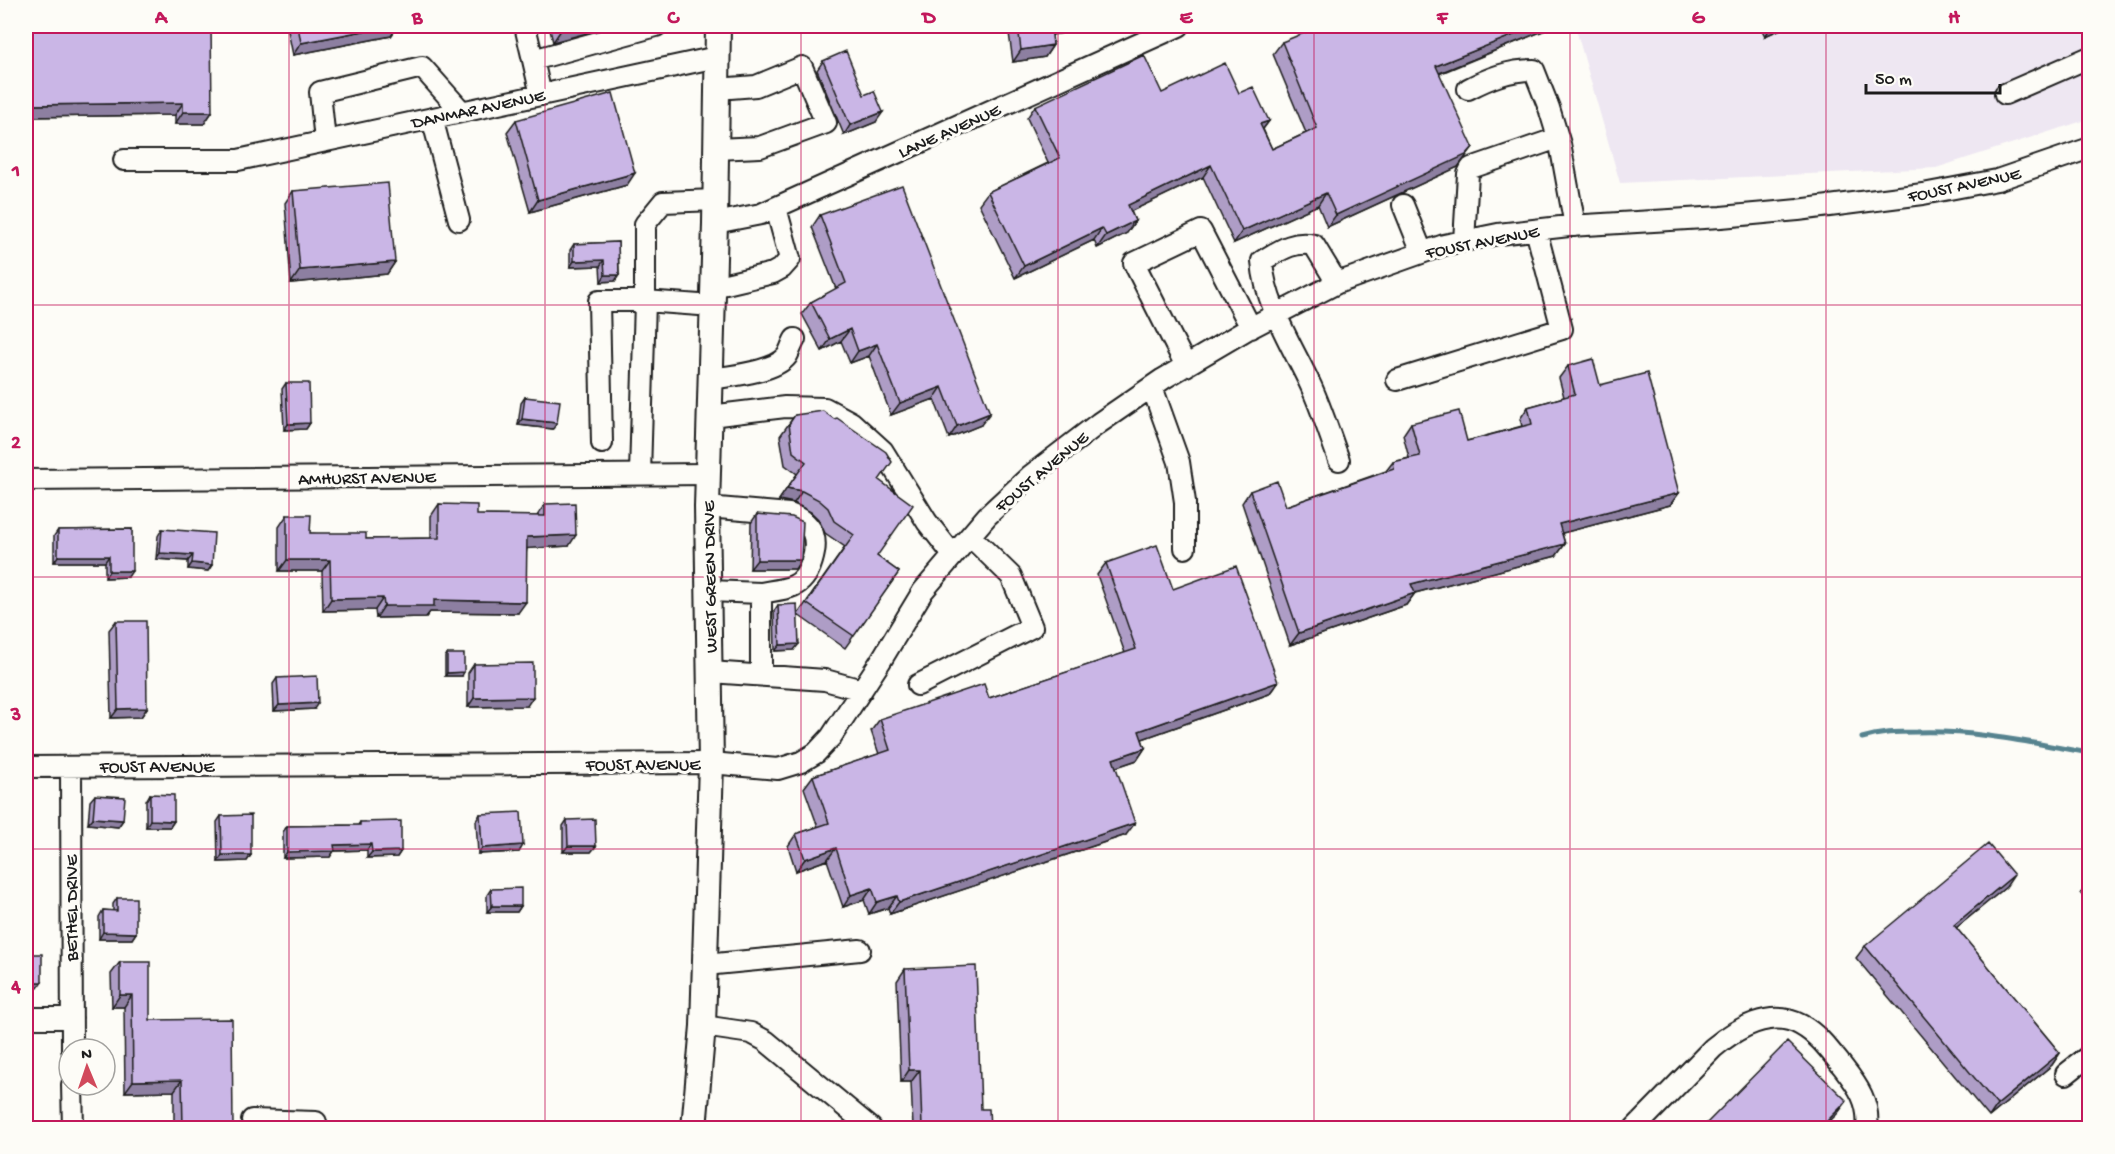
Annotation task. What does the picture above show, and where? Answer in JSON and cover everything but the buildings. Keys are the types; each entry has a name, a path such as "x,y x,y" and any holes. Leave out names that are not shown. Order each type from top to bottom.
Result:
{"main road":[{"name":"WEST GREEN DRIVE","path":"694,1128 704,1026 711,763 707,507 716,200 718,26"}],"street":[{"path":"525,26 541,95"},
{"path":"533,60 656,26"},
{"name":"LANE AVENUE","path":"715,223 761,214 776,208 1179,26"},
{"name":"DANMAR AVENUE","path":"124,160 238,160 717,57"},
{"path":"2005,94 2090,57"},
{"path":"325,141 320,92 422,67 462,112"},
{"path":"716,149 760,147 826,123 802,67 756,86 717,89"},
{"path":"1468,89 1490,78 1517,70 1534,70 1558,138 1575,226"},
{"path":"432,118 459,220"},
{"path":"1464,241 1468,174 1471,168 1558,138"},
{"name":"FOUST AVENUE","path":"26,767 711,763 778,769 801,762 816,753 831,737 923,591 987,516 1030,476 1099,423 1152,387 1251,328 1337,283 1422,252 1464,241 1575,226 1798,210 1923,194 1997,180 2090,148"},
{"path":"640,474 645,224 663,202 716,200"},
{"path":"1403,205 1422,252"},
{"path":"602,443 599,301 645,302 713,296 773,273 790,259 776,208"},
{"path":"1397,380 1562,329 1536,230"},
{"path":"1186,366 1134,263 1201,231 1251,328"},
{"path":"1337,283 1314,245 1305,243 1286,246 1262,261 1264,278 1277,314 1312,389 1339,460"},
{"path":"711,379 753,372 776,364 786,357 795,339"},
{"path":"1152,387 1179,462 1185,502 1185,548"},
{"path":"710,416 786,407 825,408 851,422 883,451 927,522 953,555"},
{"name":"AMHURST AVENUE","path":"26,480 709,474"},
{"path":"707,507 789,514 800,519 812,529 816,546 808,574 794,586 761,593 709,591"},
{"path":"918,685 1032,627 1011,576 970,536"},
{"path":"761,593 761,675"},
{"path":"710,672 825,680 861,690"},
{"name":"BETHEL DRIVE","path":"71,767 72,1037"},
{"path":"705,965 860,950"},
{"path":"26,1018 72,1018"},
{"path":"1635,1128 1726,1037 1751,1024 1787,1020 1799,1024 1823,1043 1860,1090 1866,1102 1867,1128"},
{"path":"704,1026 751,1034 765,1041 871,1128"},
{"path":"2066,1074 2090,1055"},
{"path":"72,1097 73,1128"},
{"path":"252,1120 316,1122 316,1128"}],"shaded area":[{"path":"1575,26 2089,26 2089,119 1936,168 1620,183"}],"waterway":[{"path":"1862,738 1896,732 1960,733 2090,753"}]}
